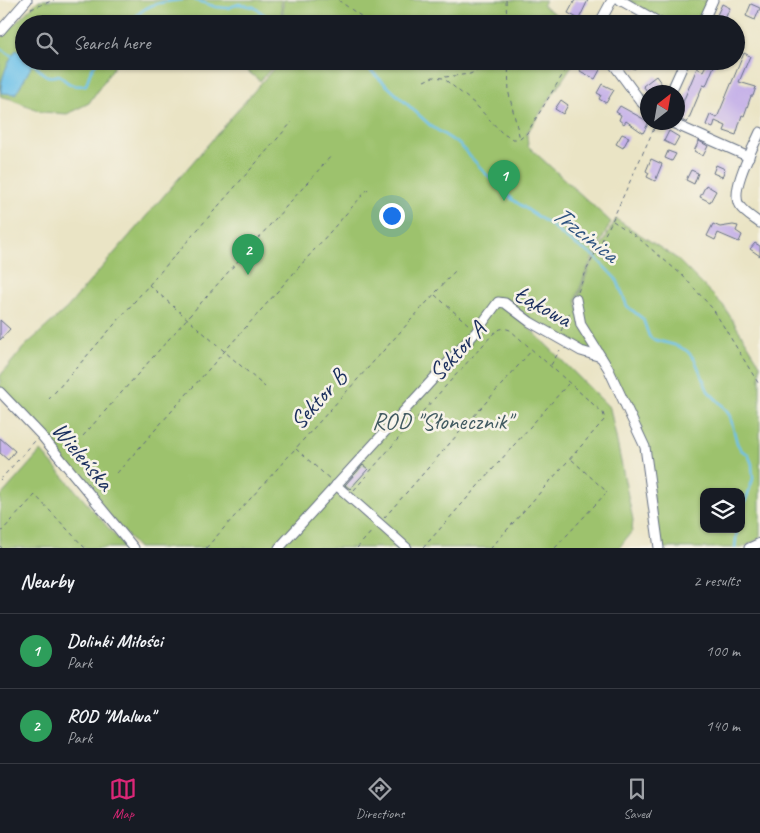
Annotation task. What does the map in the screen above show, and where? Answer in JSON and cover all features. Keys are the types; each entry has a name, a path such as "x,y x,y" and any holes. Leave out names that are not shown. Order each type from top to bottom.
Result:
{"street":[{"path":"0,30 27,0"},
{"path":"603,15 612,0"},
{"path":"620,0 646,15"},
{"path":"706,15 713,0"},
{"path":"618,70 640,100"},
{"path":"673,85 681,70"},
{"path":"685,129 749,157"},
{"path":"760,132 736,193 738,204 760,223"},
{"path":"576,298 581,325 608,368 645,447 659,548"},
{"name":"Łąkowa","path":"279,548 476,332 498,302 505,302 530,322 582,351 601,357"},
{"name":"Wieleńska","path":"0,392 41,435 134,548"},
{"path":"336,485 407,548"},
{"path":"749,548 760,542"}],"path":[{"path":"14,15 54,0"},
{"path":"338,0 359,15"},
{"path":"506,0 507,15"},
{"path":"424,81 432,77 443,78 470,74 479,70"},
{"path":"508,70 509,94 520,139"},
{"path":"443,78 475,104 504,134 513,139 520,139 527,133 565,70"},
{"path":"49,399 292,122"},
{"path":"550,366 592,260 653,130"},
{"path":"83,436 331,156"},
{"path":"117,473 368,188"},
{"path":"612,221 637,237 682,275 707,302 742,354 760,386"},
{"name":"Sektor B","path":"206,548 455,272"},
{"path":"149,285 265,386"},
{"path":"434,294 464,321"},
{"name":"Sektor A","path":"349,496 404,432 500,328 504,327 510,330 603,413 605,418 491,548"},
{"path":"357,548 532,350"},
{"path":"423,548 569,383"},
{"path":"0,480 41,435"},
{"path":"295,449 336,485"},
{"path":"555,548 607,492 569,458"},
{"path":"0,533 35,495 85,548"}],"green space":[{"path":"39,0 281,0 282,15 24,15"},
{"path":"283,0 546,0 542,5 557,15 283,15"},
{"path":"628,0 708,0 701,15 654,15"},
{"path":"15,23 15,70 112,70 89,103 67,114 42,112 0,96 0,38"},
{"path":"246,70 270,70 260,81"},
{"name":"ROD \"Słonecznik\"","path":"272,70 569,70 527,133 528,146 611,222 587,269 576,299 581,325 601,357 581,351 503,302 610,408 633,520 632,531 619,548 138,548 0,389 0,376 24,347 67,308"},
{"path":"616,219 676,258 723,305 760,364 760,538 742,548 663,548 659,541 646,442 583,322 578,298 588,270"},
{"path":"41,451 126,548 0,548 0,497"}],"water":[{"path":"15,52 15,70 30,70 16,94 1,93 5,70"}],"building":[{"path":"575,0 588,0 581,15 568,13"},
{"path":"722,4 730,8 727,15 717,15"},
{"path":"751,4 760,8 755,20 746,16"},
{"path":"745,54 750,56 745,68"},
{"path":"580,70 600,70 595,79"},
{"path":"696,70 712,70 706,86 703,85 687,123 685,122 685,97"},
{"path":"737,70 744,70 739,82 756,87 744,116 742,115 736,135 724,131 726,126 715,121 713,128 706,125 710,115 717,118"},
{"path":"656,76 663,85 644,85"},
{"path":"602,84 614,90 606,103 599,99 601,95 597,93"},
{"path":"561,100 568,105 563,114 555,109"},
{"path":"620,106 640,117 640,130 645,130 643,133 626,121 624,124 619,120 621,115 616,112"},
{"path":"669,131 679,137 674,146 664,141"},
{"path":"622,134 629,137 623,148 616,144"},
{"path":"699,141 708,146 703,156 694,151"},
{"path":"668,151 676,154 672,161 665,158"},
{"path":"651,159 662,164 655,181 647,177 649,173 646,171"},
{"path":"716,165 725,169 722,177 713,173"},
{"path":"691,170 698,173 694,184 686,180"},
{"path":"706,185 716,191 710,202 700,197"},
{"path":"713,224 720,227 738,226 736,231 742,235 739,242 718,233 715,240 707,236"},
{"path":"755,243 760,246 760,256 750,249"},
{"path":"0,320 10,329 0,340"},
{"path":"0,438 15,451 8,460 0,453"},
{"path":"363,465 368,469 350,489 345,485"}],"waterway":[{"name":"Trzcinica","path":"137,15 152,5 182,0"},
{"name":"Trzcinica","path":"195,0 216,7 227,8 239,4 254,7 265,15"},
{"name":"Trzcinica","path":"0,48 12,56"},
{"name":"Trzcinica","path":"40,70 50,77 59,75 77,86 86,85 91,70"},
{"name":"Trzcinica","path":"370,70 431,126 460,145 513,200 595,257 617,280 627,306 643,319 649,336 652,339 678,346 687,351 695,360 708,391 730,416 737,443 741,450 748,454 752,464 753,479 745,502"},
{"name":"Trzcinica","path":"735,548 737,533"}],"place":[{"name":"Dolinki Miłości","path":"504,201"},
{"name":"ROD \"Malwa\"","path":"248,275"}]}
